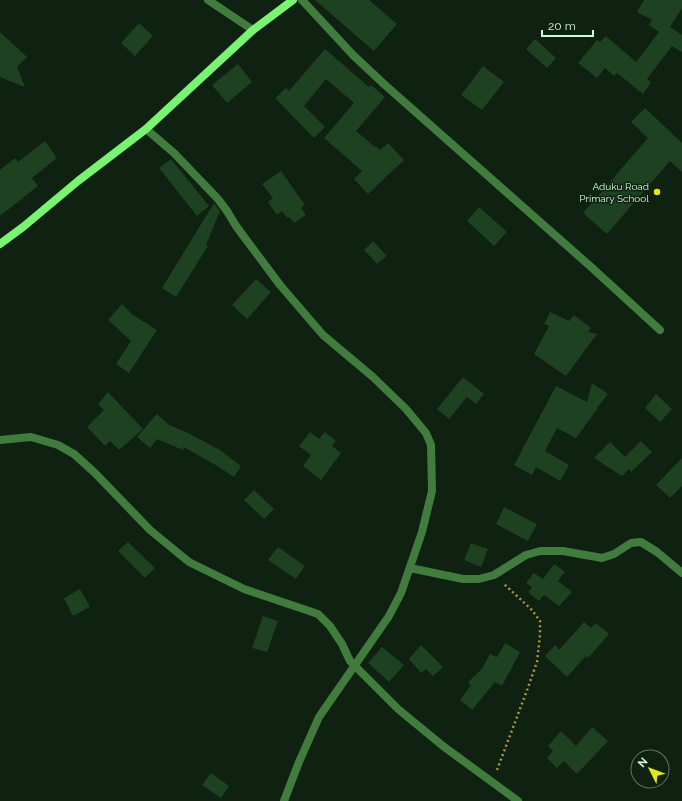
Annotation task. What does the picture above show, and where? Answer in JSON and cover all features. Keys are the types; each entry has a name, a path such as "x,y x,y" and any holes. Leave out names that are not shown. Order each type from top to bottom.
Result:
{"street":[{"path":"208,0 253,30"},
{"path":"0,244 23,228 78,180 146,129 253,30 293,0"},
{"path":"302,0 338,40 385,85 590,266 660,330"},
{"path":"146,129 174,153 218,200 280,285 323,335 373,377 406,409 426,433 431,444 432,491 422,532 401,593 389,616 319,717 284,801"},
{"path":"0,440 31,437 58,445 74,454 95,473 150,530 189,562 244,589 318,614 330,626 354,666 403,713 449,751 518,801"},
{"path":"410,568 463,579 479,579 494,575 526,555 540,551 563,551 602,558 614,554 631,543 641,542 657,552 682,573"}],"path":[{"path":"492,782 537,662 540,635 540,621 532,610 494,575"}],"building":[{"path":"315,0 369,0 397,24 374,51"},
{"path":"644,0 682,0 682,8 670,27 682,35 682,52 672,46 647,79 651,82 643,94 617,73 614,76 605,68 597,78 578,63 597,40 600,42 606,36 636,62 659,32 649,25 652,20 637,12"},
{"path":"139,23 153,36 135,56 121,43"},
{"path":"0,32 27,57 17,67 25,87 0,77"},
{"path":"535,39 556,58 547,68 526,49"},
{"path":"325,49 369,87 371,85 385,97 356,131 380,150 388,143 404,160 368,194 354,179 362,171 324,138 354,103 326,79 304,106 325,127 314,138 275,98 286,88 289,91"},
{"path":"238,64 252,82 227,103 212,85"},
{"path":"483,66 504,82 482,110 461,95"},
{"path":"645,108 682,143 682,172 670,161 607,234 583,213 648,138 631,122"},
{"path":"45,141 57,158 32,178 38,186 0,216 0,170 15,158 18,162"},
{"path":"171,159 209,206 197,216 159,168"},
{"path":"281,171 305,205 301,208 306,215 294,223 289,217 287,218 282,211 277,215 268,202 273,198 262,184"},
{"path":"214,203 220,211 206,245 208,246 176,297 162,288"},
{"path":"479,207 507,232 494,246 467,221"},
{"path":"373,241 387,256 377,264 364,250"},
{"path":"256,279 271,292 247,319 232,305"},
{"path":"122,304 133,315 157,330 129,373 116,364 131,341 108,320"},
{"path":"550,312 569,321 574,315 591,328 588,332 597,334 566,376 534,354 549,326 544,324"},
{"path":"463,377 484,394 476,404 467,397 449,419 437,409"},
{"path":"592,383 608,394 576,438 557,428 545,451 569,465 560,481 536,467 532,475 514,465 556,386 587,402"},
{"path":"108,392 143,429 119,450 110,441 105,446 87,427 104,410 98,404"},
{"path":"656,394 672,409 660,422 645,408"},
{"path":"157,414 169,425 220,450 241,466 234,477 184,447 183,450 157,439 150,448 137,437"},
{"path":"310,432 319,439 325,432 336,441 332,446 341,453 321,480 303,466 311,455 299,446"},
{"path":"641,441 652,452 631,472 629,469 622,476 594,458 610,442 625,457"},
{"path":"682,458 682,486 670,498 656,485"},
{"path":"254,490 274,509 264,519 244,500"},
{"path":"504,507 537,524 528,541 496,524"},
{"path":"128,542 155,568 145,578 118,551"},
{"path":"471,543 488,549 481,567 464,560"},
{"path":"278,547 305,566 296,579 268,560"},
{"path":"554,564 565,572 558,581 572,592 559,606 544,595 539,601 528,592 532,587 526,583 534,573 543,579"},
{"path":"80,589 90,607 73,616 64,598"},
{"path":"263,616 278,621 267,652 252,648"},
{"path":"584,622 591,628 596,623 609,634 588,658 586,656 567,677 545,656 555,645 559,650"},
{"path":"505,643 520,652 502,686 495,682 472,710 460,700 471,685 468,682 482,669 490,654 497,657"},
{"path":"421,645 443,667 433,676 426,669 421,673 409,659"},
{"path":"382,647 404,665 389,682 368,663"},
{"path":"592,727 608,741 577,774 564,761 557,768 547,758 553,751 548,746 561,731 576,746"},
{"path":"211,773 229,786 221,798 202,785"}],"place":[{"name":"Aduku Road Primary School","path":"657,192"}]}
